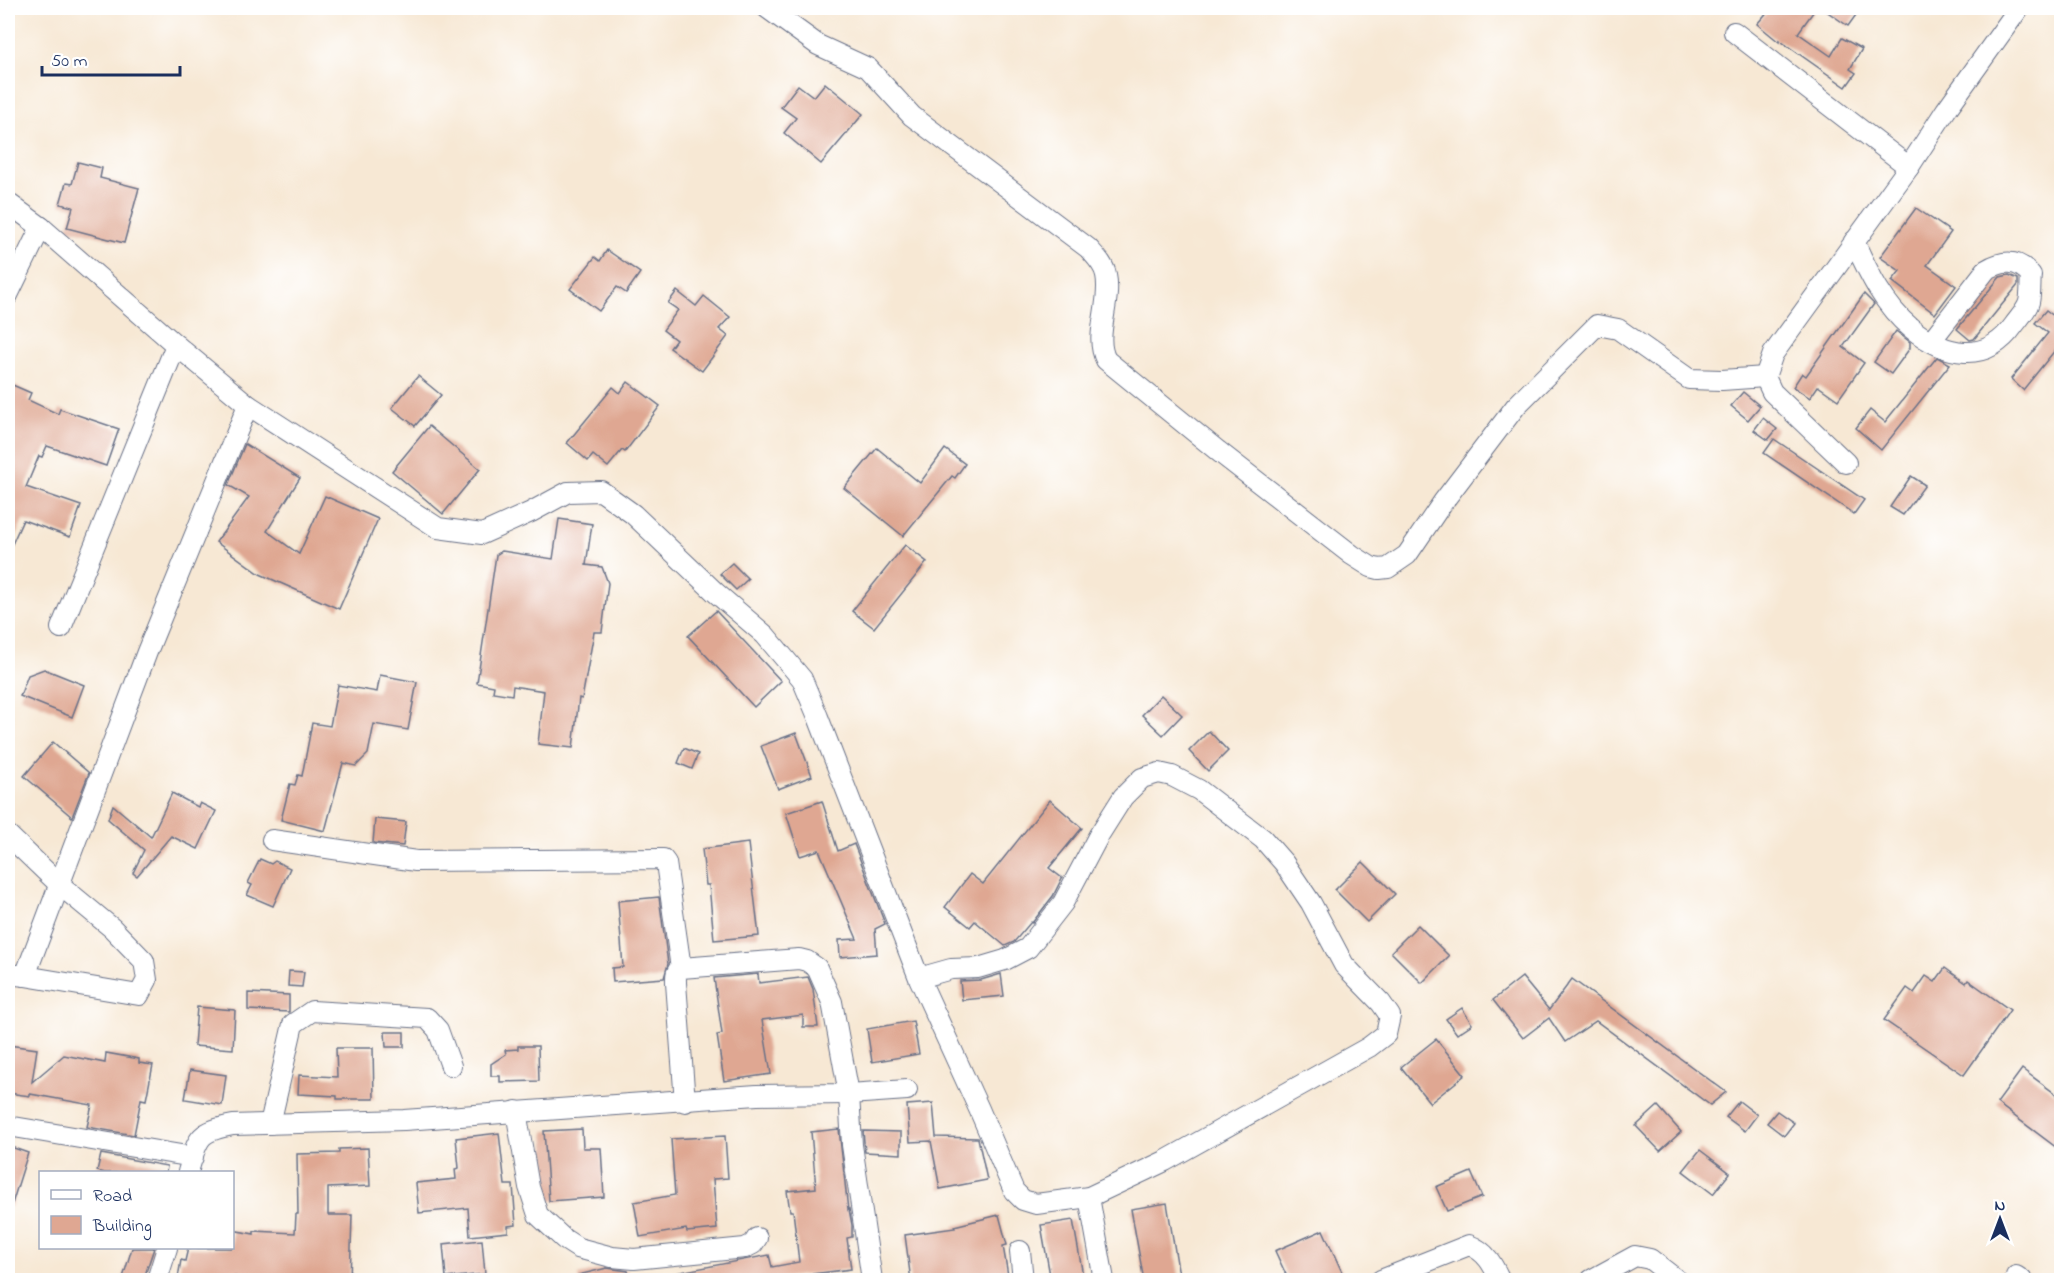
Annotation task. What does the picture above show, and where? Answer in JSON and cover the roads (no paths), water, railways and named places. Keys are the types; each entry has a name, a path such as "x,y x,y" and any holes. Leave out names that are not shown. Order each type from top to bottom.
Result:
{"street":[{"path":"767,8 818,45 868,68 912,116 1088,248 1099,260 1106,274 1107,305 1101,342 1106,360 1218,451 1352,555 1371,567 1388,568 1407,555 1443,501 1516,406 1596,325 1618,329 1689,379 1722,380 1765,377"},
{"path":"1846,463 1772,392 1765,377 1773,354 1909,167 1946,110 2019,8"},
{"path":"1734,32 1909,167"},
{"path":"8,202 41,227 249,405 438,528 482,534 531,513 568,492 601,490 633,514 715,592 765,635 802,679 919,978 1014,1191 1023,1200 1035,1204 1089,1197 1165,1161 1369,1047 1386,1034 1390,1016 1381,1003 1344,965 1311,903 1263,839 1199,790 1172,776 1159,773 1142,778 1123,797 1099,835 1063,903 1028,948 1005,960 978,968 951,969 919,978"},
{"path":"8,295 41,227"},
{"path":"1854,241 1869,275 1891,306 1911,328 1931,341 1955,352 1984,351 2006,336 2029,304 2031,275 2025,267 2013,262 1997,263 1986,270 1931,341"},
{"path":"61,628 177,345"},
{"path":"8,835 60,885 112,928 144,961 147,980 140,995 16,975 60,885 147,652 249,405"},
{"path":"272,840 416,861 663,859 666,863 681,968"},
{"path":"685,1102 676,983 676,974 681,968 799,959 813,964 832,1002 849,1094 852,1145 872,1281"},
{"path":"270,1124 294,1024 312,1011 428,1018 438,1030 451,1066"},
{"path":"8,1126 191,1165 196,1144 203,1134 213,1128 233,1125 404,1120 516,1111 685,1102 757,1095 849,1094 907,1090"},
{"path":"516,1111 529,1187 538,1215 564,1239 578,1248 612,1257 634,1259 746,1248 757,1238"},
{"path":"1089,1197 1104,1281"},
{"path":"1381,1281 1469,1245 1480,1249 1493,1266 1500,1281"},
{"path":"157,1281 167,1249"},
{"path":"1020,1251 1023,1281"},
{"path":"1591,1281 1635,1256 1650,1259 1677,1281"}]}
